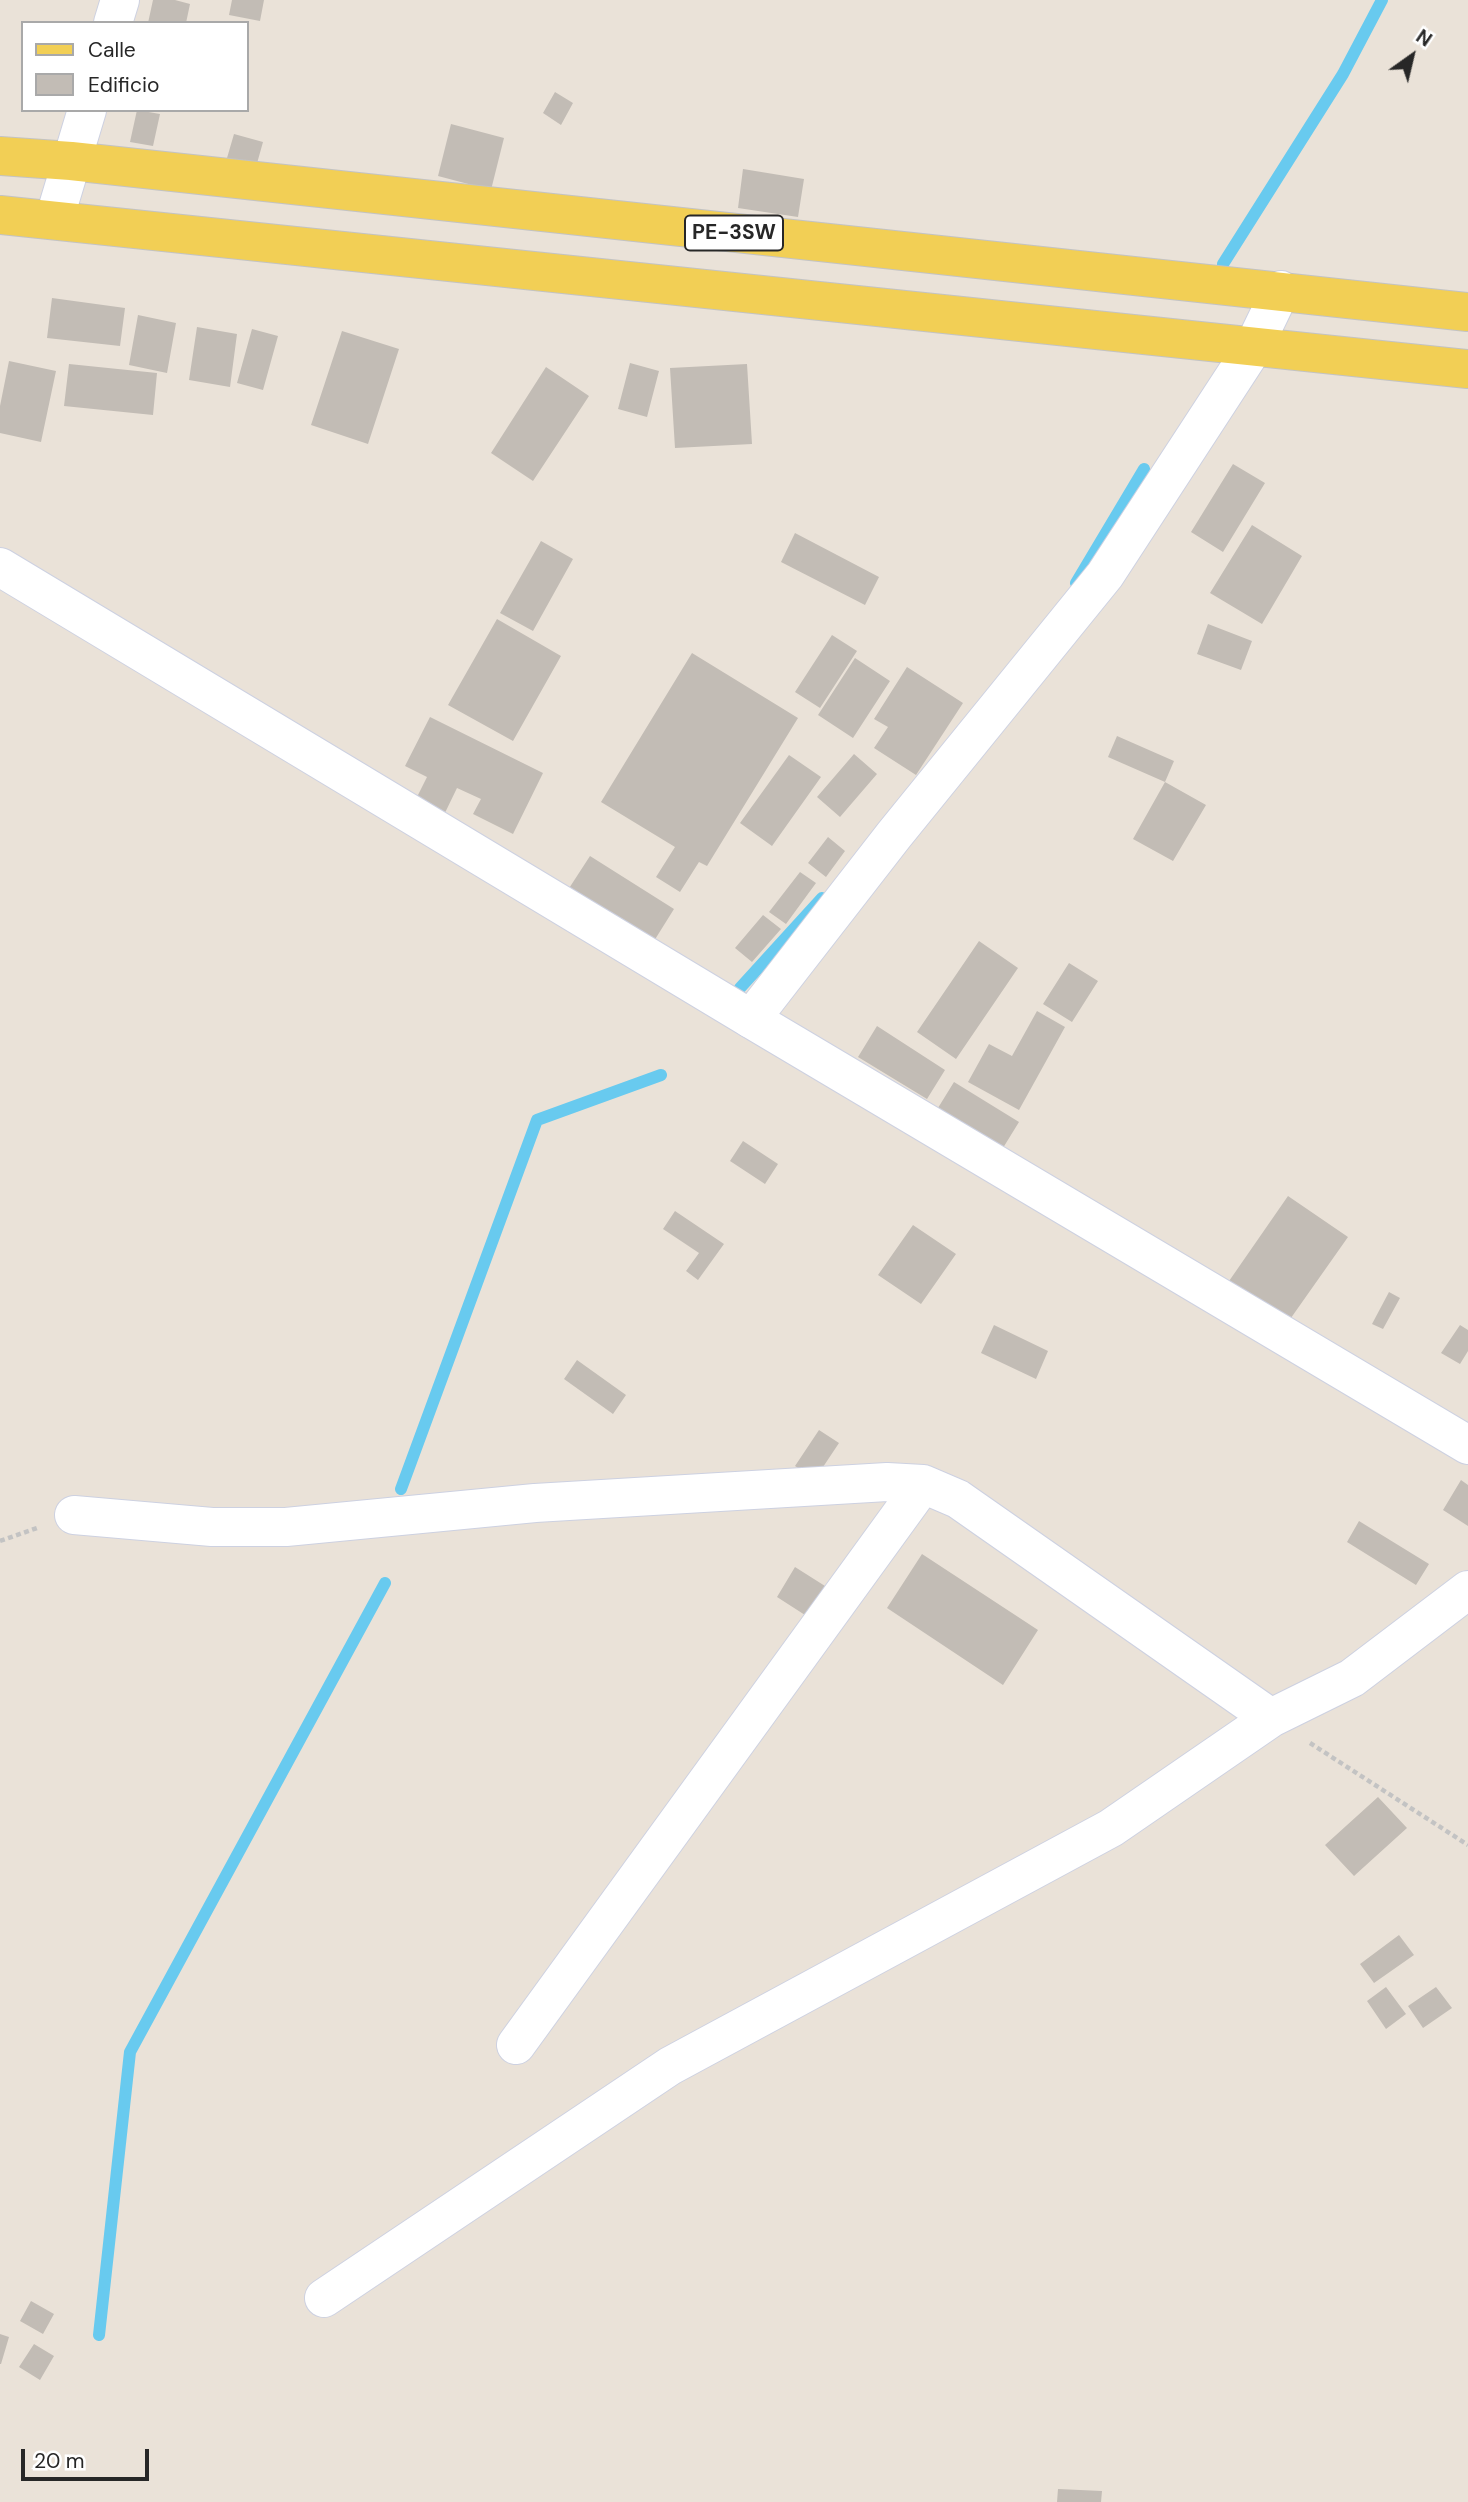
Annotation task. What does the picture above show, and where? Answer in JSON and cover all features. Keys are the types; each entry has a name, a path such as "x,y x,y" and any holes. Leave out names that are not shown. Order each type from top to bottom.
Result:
{"main road":[{"name":"PE-3SW","path":"0,156 71,161 1468,312"},
{"path":"0,215 1468,369"},
{"path":"634,282 635,222"},
{"path":"967,317 974,258"}],"street":[{"path":"114,21 120,0"},
{"path":"54,220 85,112"},
{"path":"751,1019 894,835 1105,575 1253,348 1281,290"},
{"path":"0,567 751,1019 1468,1445"},
{"path":"74,1515 212,1527 286,1527 534,1503 887,1482 923,1484 958,1499 1271,1718"},
{"path":"516,2045 923,1484"},
{"path":"324,2298 670,2066 1111,1828 1271,1718 1352,1678 1468,1590"}],"path":[{"path":"1271,1718 1468,1845"}],"building":[{"path":"153,0 175,0 190,4 186,21 148,21"},
{"path":"232,0 264,0 260,21 229,15"},
{"path":"555,92 573,103 561,125 543,113"},
{"path":"137,112 160,114 153,146 130,142"},
{"path":"451,124 504,138 491,190 438,176"},
{"path":"234,134 263,142 256,167 227,158"},
{"path":"743,169 804,179 798,217 738,208"},
{"path":"52,298 125,308 120,346 47,338"},
{"path":"138,315 176,323 167,373 129,365"},
{"path":"197,327 237,334 230,387 189,380"},
{"path":"252,329 278,336 263,390 237,383"},
{"path":"342,331 399,349 368,444 311,425"},
{"path":"9,361 56,371 41,442 0,433 0,406"},
{"path":"630,363 659,371 647,417 618,409"},
{"path":"69,364 157,373 153,415 64,406"},
{"path":"747,364 752,444 675,448 670,368"},
{"path":"546,367 589,396 533,481 491,453"},
{"path":"1233,464 1265,483 1223,552 1191,532"},
{"path":"1252,525 1302,556 1262,624 1210,593"},
{"path":"795,533 879,577 865,605 781,562"},
{"path":"541,541 573,559 533,631 500,613"},
{"path":"497,619 561,656 513,741 448,705"},
{"path":"1208,624 1252,641 1241,670 1197,654"},
{"path":"832,635 857,651 820,708 795,692"},
{"path":"692,653 798,718 707,866 699,862 680,892 656,877 675,847 601,802"},
{"path":"855,658 890,681 853,738 818,715"},
{"path":"907,667 963,703 916,775 874,748 888,727 874,719"},
{"path":"430,717 543,773 513,834 473,814 481,799 457,788 442,819 413,805 427,777 405,766"},
{"path":"1117,736 1174,761 1165,782 1108,757"},
{"path":"854,754 877,774 840,817 817,797"},
{"path":"789,755 821,777 772,846 740,823"},
{"path":"1165,782 1206,805 1173,861 1133,839"},
{"path":"828,837 845,851 826,877 808,863"},
{"path":"590,856 674,909 649,949 564,896"},
{"path":"800,872 816,883 786,924 769,912"},
{"path":"763,915 781,929 752,962 735,948"},
{"path":"979,941 1018,968 956,1059 917,1032"},
{"path":"1069,963 1098,981 1072,1022 1043,1004"},
{"path":"1037,1011 1065,1027 1019,1110 968,1082 989,1044 1012,1056"},
{"path":"877,1026 945,1070 927,1099 858,1057"},
{"path":"954,1082 1019,1122 998,1156 933,1116"},
{"path":"743,1141 778,1164 765,1184 730,1161"},
{"path":"1288,1196 1348,1237 1286,1325 1227,1284"},
{"path":"675,1211 724,1244 698,1280 686,1271 699,1253 663,1229"},
{"path":"913,1225 956,1254 921,1304 878,1275"},
{"path":"1389,1292 1400,1298 1383,1329 1372,1324"},
{"path":"994,1325 1048,1351 1036,1379 981,1353"},
{"path":"1460,1325 1468,1330 1468,1351 1460,1364 1441,1353"},
{"path":"577,1360 626,1395 613,1414 564,1379"},
{"path":"819,1430 839,1443 815,1479 795,1466"},
{"path":"1461,1480 1468,1485 1468,1526 1443,1510"},
{"path":"1359,1521 1429,1564 1416,1585 1347,1542"},
{"path":"922,1554 1038,1630 1003,1685 887,1608"},
{"path":"795,1567 825,1586 805,1615 777,1597"},
{"path":"1378,1797 1407,1828 1354,1876 1325,1845"},
{"path":"1399,1935 1414,1955 1374,1983 1360,1964"},
{"path":"1386,1987 1406,2014 1386,2029 1367,2001"},
{"path":"1436,1987 1452,2008 1423,2028 1408,2006"},
{"path":"31,2301 54,2314 43,2334 20,2321"},
{"path":"0,2334 9,2337 1,2364 0,2364"},
{"path":"34,2344 54,2356 40,2380 19,2367"},
{"path":"1058,2489 1102,2491 1101,2502 1057,2502"}],"waterway":[{"path":"1223,264 1343,74 1382,0"},
{"path":"1076,583 1144,469"},
{"path":"740,988 822,898"},
{"path":"401,1489 537,1120 661,1075"},
{"path":"99,2335 130,2052 385,1583"}]}
